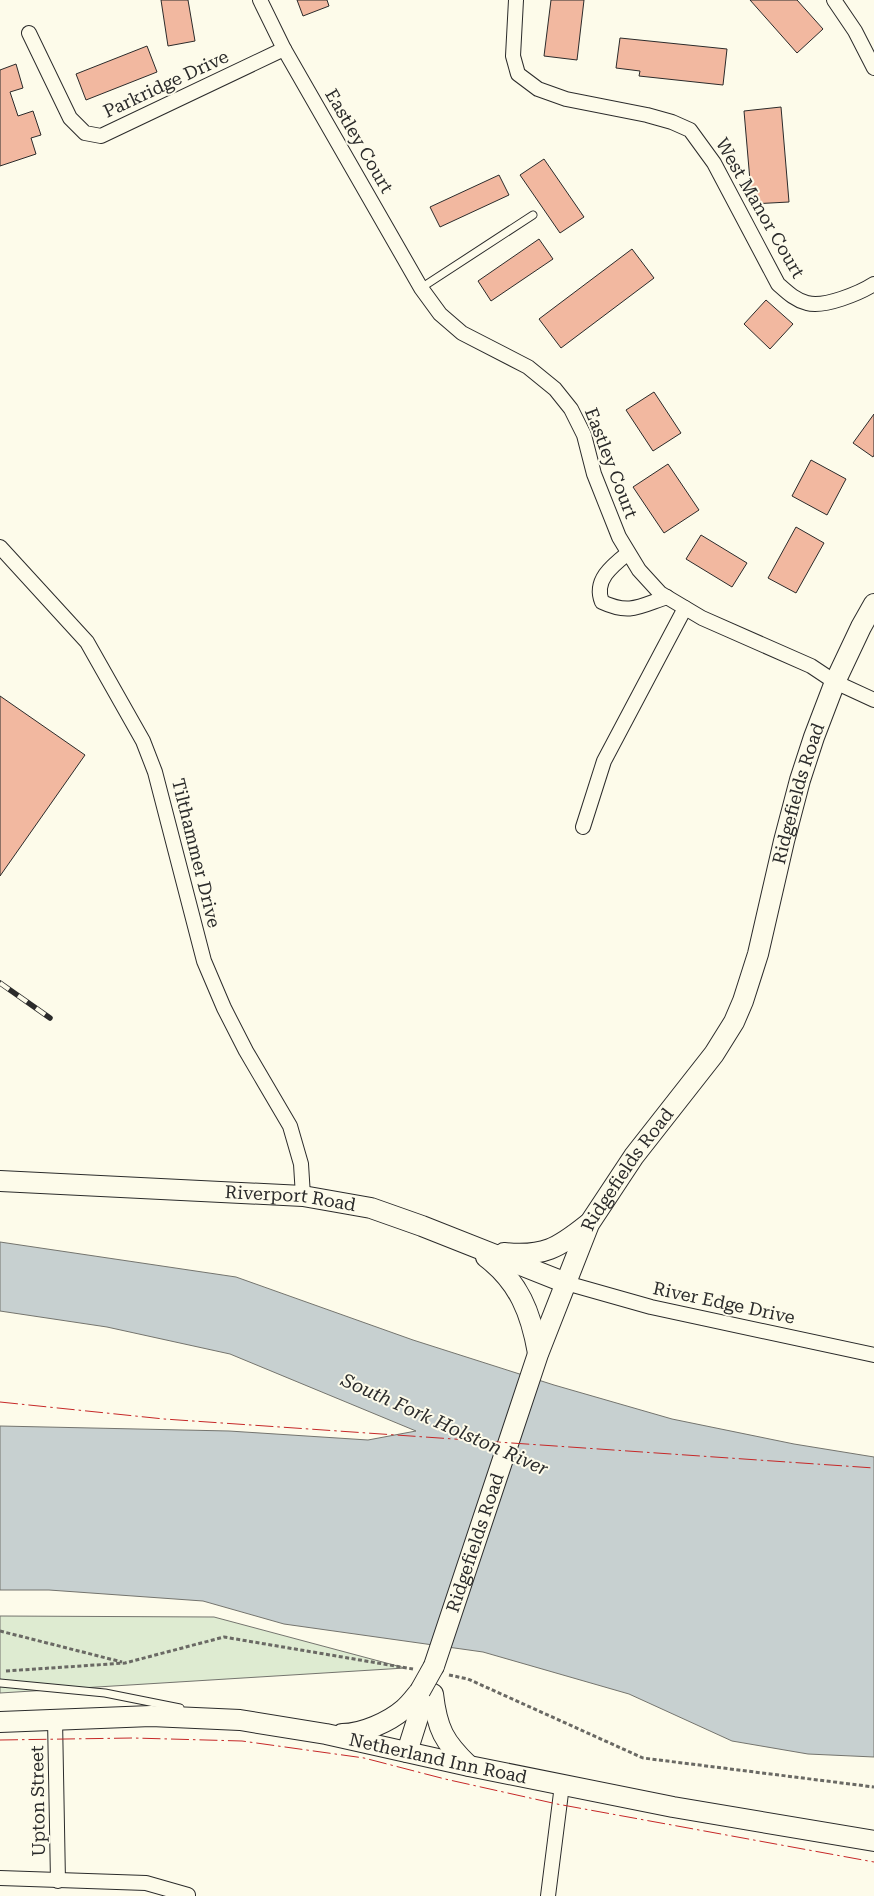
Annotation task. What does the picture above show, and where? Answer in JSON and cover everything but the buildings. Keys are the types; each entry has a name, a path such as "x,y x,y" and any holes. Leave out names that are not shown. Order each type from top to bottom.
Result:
{"main road":[{"name":"Ridgefields Road","path":"407,1752 538,1354 590,1224 634,1156 714,1054 737,1015 752,976 800,780 814,737 835,682 874,604"},
{"name":"Riverport Road","path":"0,1180 303,1196 371,1208 422,1226 566,1283"},
{"path":"472,1246 504,1254 530,1255 565,1243 590,1224"},
{"path":"472,1246 494,1263 510,1279 524,1301 533,1326 538,1354"},
{"path":"326,1734 350,1734 373,1728 404,1710 426,1692 440,1728 452,1750 469,1766"},
{"name":"Netherland Inn Road","path":"0,1722 150,1716 240,1720 326,1734 469,1766 673,1807 874,1841"}],"street":[{"name":"Eastley Court","path":"260,0 284,49 422,288 440,314 462,333 528,367 555,389 571,410 584,435 594,474 619,537 640,570 660,593 702,618 811,666 835,682 874,700"},
{"name":"West Manor Court","path":"516,0 513,56 518,74 538,89 566,99 647,115 672,122 690,130 714,163 778,284 793,297 809,304 842,300 874,284"},
{"path":"834,0 856,31 874,68"},
{"name":"Parkridge Drive","path":"29,33 70,118 85,133 101,136 284,49"},
{"name":"Tilthammer Drive","path":"0,547 87,642 143,741 155,772 204,961 224,1008 246,1051 290,1126 301,1164 303,1196"},
{"path":"628,553 608,570 604,577 599,594 602,602 613,607 628,610 667,597"},
{"path":"583,827 604,761 686,608"},
{"name":"River Edge Drive","path":"566,1283 651,1307 874,1355"},
{"name":"Upton Street","path":"55,1719 58,1881"},
{"path":"548,1896 562,1785"},
{"path":"0,1878 146,1883 188,1895"}],"lane":[{"path":"422,288 533,215"},
{"path":"0,1683 105,1693 240,1720"}],"path":[{"path":"0,1631 125,1663"}],"green space":[{"path":"0,1616 214,1617 405,1668 0,1693"}],"water":[{"name":"South Fork Holston River","path":"0,1242 236,1277 413,1340 554,1385 672,1419 794,1444 874,1457 874,1757 808,1754 732,1741 629,1694 483,1652 284,1624 203,1601 49,1590 0,1590 0,1426 229,1431 368,1440 416,1431 230,1354 107,1327 0,1311"}],"railway":[{"path":"0,983 50,1018"}],"power":[{"path":"0,1402 164,1419 874,1468"},
{"path":"0,1740 133,1738 242,1741 364,1758 445,1779 557,1804 874,1862"}]}
